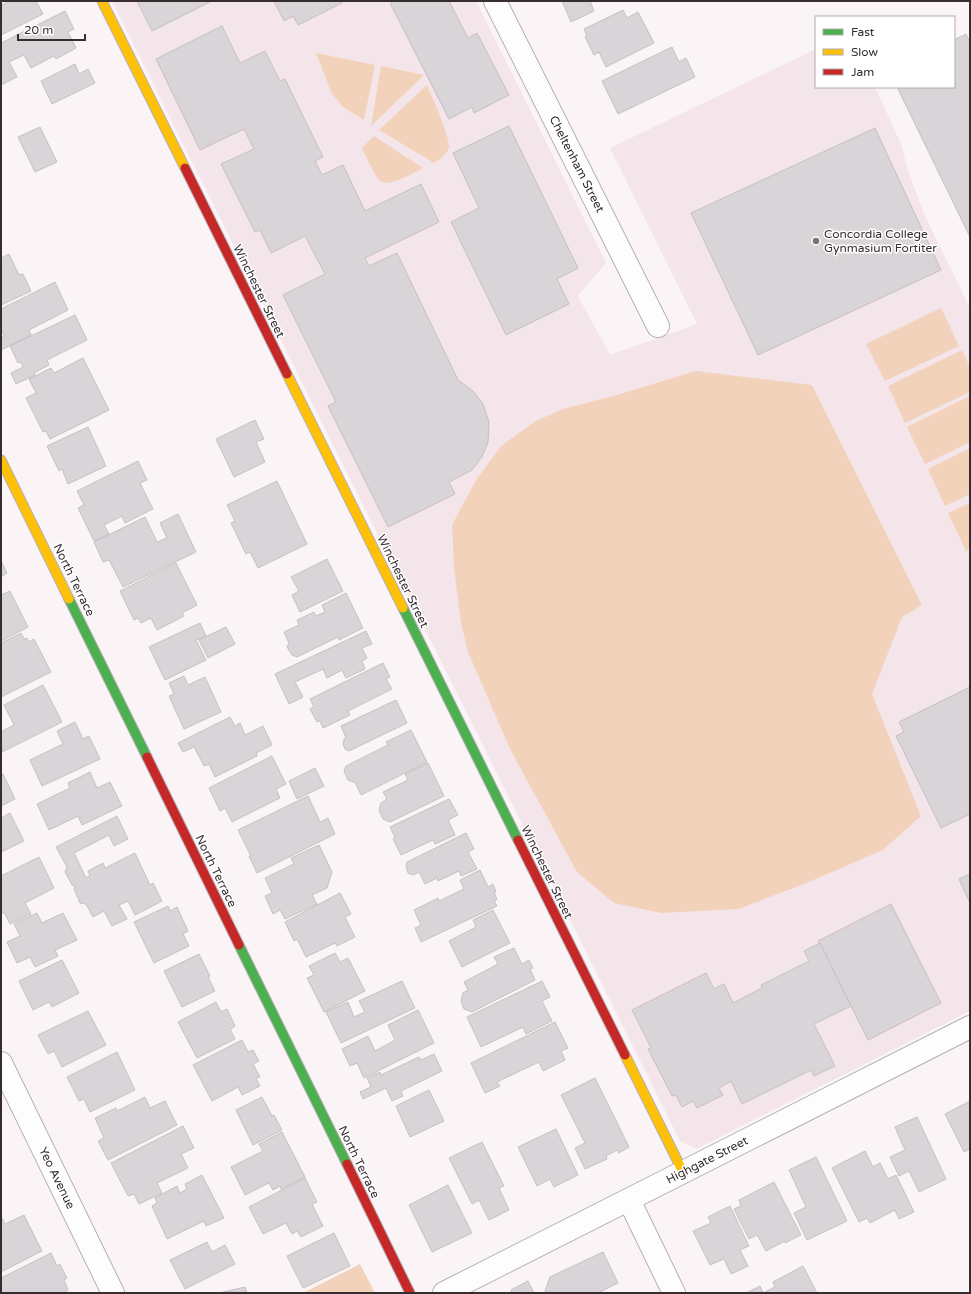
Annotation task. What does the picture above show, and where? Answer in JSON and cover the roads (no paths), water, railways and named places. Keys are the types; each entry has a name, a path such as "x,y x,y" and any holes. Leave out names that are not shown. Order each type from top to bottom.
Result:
{"street":[{"name":"Winchester Street","path":"102,1 683,1172"},
{"name":"Cheltenham Street","path":"495,1 658,326"},
{"name":"North Terrace","path":"1,460 410,1293"},
{"name":"Highgate Street","path":"444,1293 970,1027"},
{"name":"Yeo Avenue","path":"1,1063 113,1293"},
{"path":"628,1200 674,1293"}],"place":[{"name":"Concordia College Gynmasium Fortiter","path":"816,241"}]}
